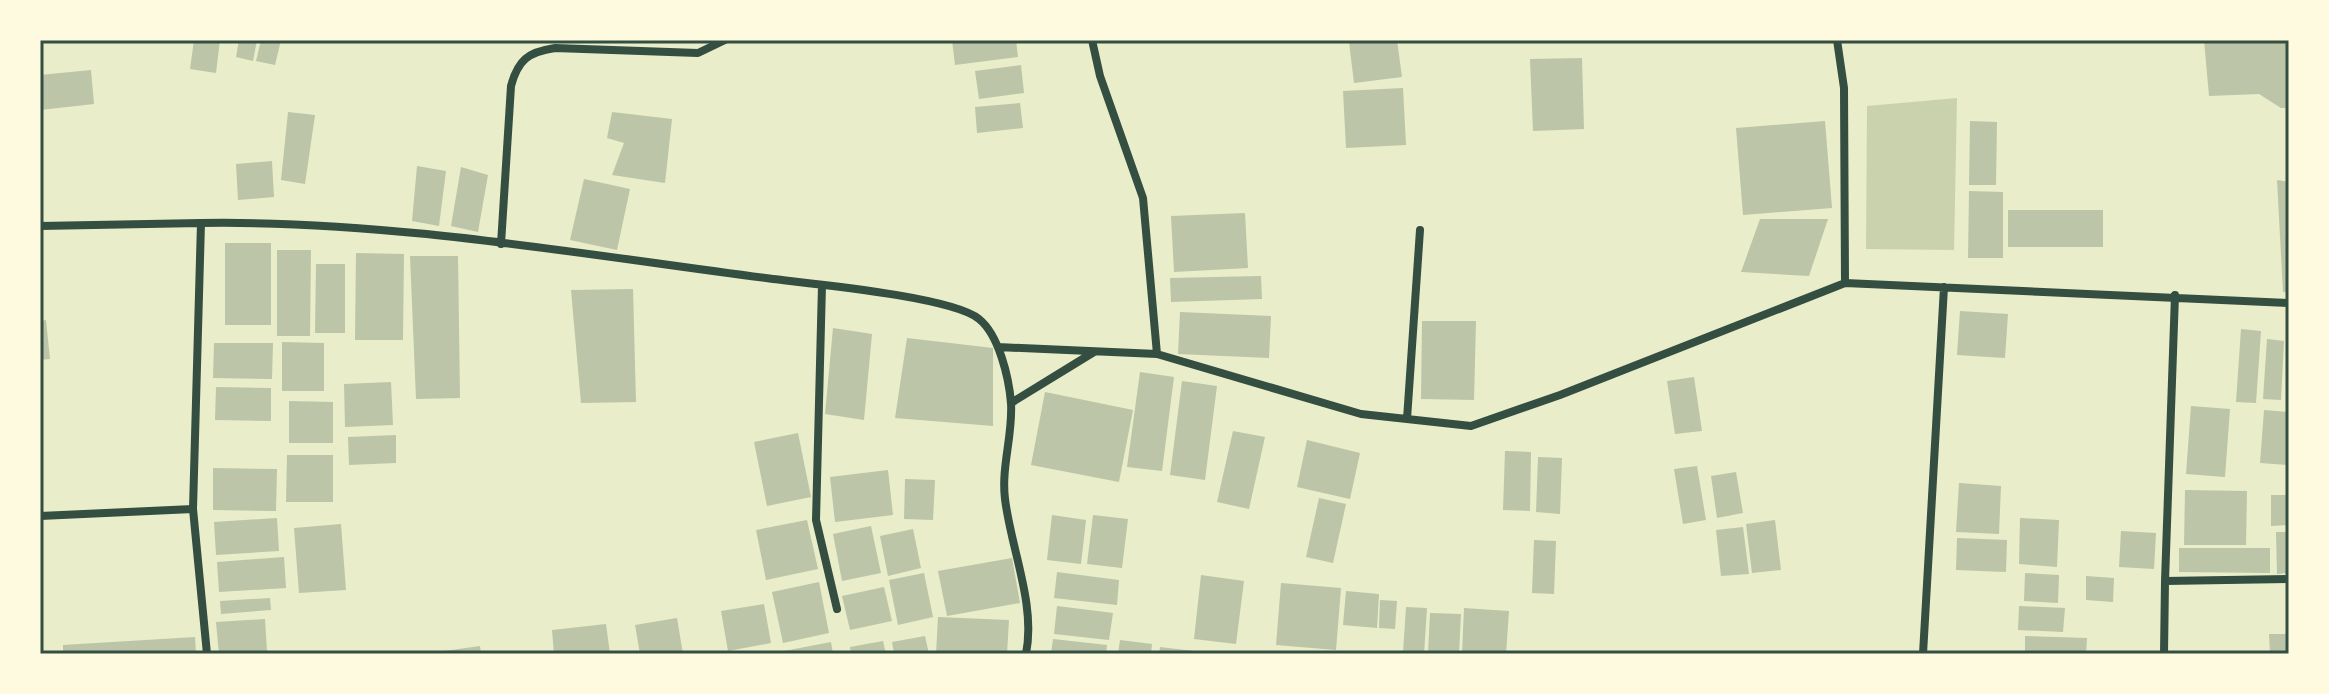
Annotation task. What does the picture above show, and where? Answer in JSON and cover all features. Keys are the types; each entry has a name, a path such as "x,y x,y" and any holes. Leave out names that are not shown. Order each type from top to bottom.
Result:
{"street":[{"path":"501,244 511,86 516,67 525,57 535,51 555,48 698,53 725,40"},
{"path":"1092,40 1100,76 1143,198 1157,354"},
{"path":"1837,40 1844,88 1845,283"},
{"path":"201,223 193,509 207,654"},
{"path":"40,226 288,225 501,244 822,285 962,307 982,321 998,347 1011,403 1004,497 1028,619 1026,654"},
{"path":"1407,419 1420,230"},
{"path":"998,347 1157,354 1361,414 1471,426 1560,395 1845,283 2175,295 2289,303"},
{"path":"822,285 816,520 837,609"},
{"path":"1923,654 1944,287"},
{"path":"2164,654 2175,295"},
{"path":"1011,403 1094,352"},
{"path":"40,516 193,509"},
{"path":"2165,581 2289,579"}],"green space":[{"path":"1957,98 1954,250 1866,249 1867,106"}],"building":[{"path":"194,40 220,40 216,73 190,69"},
{"path":"239,40 257,40 253,61 236,57"},
{"path":"261,40 281,40 275,65 256,61"},
{"path":"952,40 1016,40 1018,57 955,65"},
{"path":"1397,40 1402,77 1354,83 1349,42"},
{"path":"2204,40 2289,40 2289,108 2281,108 2259,94 2209,96"},
{"path":"1582,58 1584,129 1533,131 1530,59"},
{"path":"1021,65 1024,93 979,99 975,71"},
{"path":"91,70 94,104 40,110 40,75"},
{"path":"1403,88 1406,145 1346,148 1343,91"},
{"path":"1020,103 1023,128 977,133 975,107"},
{"path":"288,112 315,115 305,184 281,180"},
{"path":"612,112 672,119 665,183 612,175 624,143 607,138"},
{"path":"1825,121 1832,208 1743,215 1736,128"},
{"path":"1970,121 1997,122 1996,185 1969,185"},
{"path":"272,161 274,197 238,200 236,164"},
{"path":"417,166 446,171 439,226 412,221"},
{"path":"461,167 488,175 478,232 451,226"},
{"path":"584,179 630,189 617,250 570,240"},
{"path":"2277,180 2289,182 2289,293 2283,292"},
{"path":"1969,191 2003,192 2003,258 1968,258"},
{"path":"2008,210 2103,210 2103,247 2008,247"},
{"path":"1245,213 1248,268 1174,272 1171,216"},
{"path":"1760,219 1828,219 1809,276 1741,272"},
{"path":"225,243 271,243 271,325 225,325"},
{"path":"277,250 311,250 310,336 277,336"},
{"path":"356,253 404,254 403,340 355,340"},
{"path":"410,256 458,256 460,398 416,399"},
{"path":"316,264 345,264 345,333 315,333"},
{"path":"1261,276 1262,299 1171,302 1170,278"},
{"path":"633,289 636,402 581,403 571,290"},
{"path":"1960,311 2008,314 2005,358 1957,355"},
{"path":"1180,312 1271,316 1269,358 1178,354"},
{"path":"46,320 50,359 40,360 40,321"},
{"path":"1422,321 1476,321 1474,400 1421,399"},
{"path":"833,328 872,334 864,420 825,414"},
{"path":"2241,329 2261,331 2256,403 2236,402"},
{"path":"907,338 993,348 993,426 895,418"},
{"path":"2267,339 2284,341 2281,400 2263,399"},
{"path":"282,342 324,343 324,391 282,391"},
{"path":"214,343 273,343 272,379 213,378"},
{"path":"1140,372 1174,377 1162,471 1127,467"},
{"path":"1694,377 1702,431 1675,434 1667,381"},
{"path":"1182,381 1217,386 1205,480 1170,475"},
{"path":"391,382 393,425 345,427 344,384"},
{"path":"216,387 271,388 271,421 215,420"},
{"path":"1045,392 1133,410 1119,482 1031,465"},
{"path":"289,401 333,402 333,443 289,443"},
{"path":"2191,406 2230,409 2225,477 2186,474"},
{"path":"2264,410 2289,412 2289,465 2260,463"},
{"path":"1233,431 1265,437 1249,509 1217,502"},
{"path":"798,433 811,497 767,506 754,442"},
{"path":"396,435 396,463 349,465 348,437"},
{"path":"1307,440 1360,453 1350,499 1297,487"},
{"path":"1505,451 1531,452 1530,511 1503,510"},
{"path":"287,455 333,455 333,502 286,502"},
{"path":"1538,457 1562,458 1560,514 1536,512"},
{"path":"1697,466 1706,520 1683,524 1674,469"},
{"path":"213,468 277,469 276,511 213,510"},
{"path":"888,470 893,515 835,522 830,477"},
{"path":"1736,472 1743,513 1717,518 1711,476"},
{"path":"905,479 935,480 933,520 904,519"},
{"path":"1959,483 2001,486 1999,534 1956,532"},
{"path":"2185,490 2247,491 2246,545 2184,545"},
{"path":"2271,495 2289,495 2289,525 2271,526"},
{"path":"1319,498 1346,504 1333,563 1306,557"},
{"path":"1052,515 1086,520 1081,564 1047,560"},
{"path":"1093,515 1128,519 1122,568 1087,564"},
{"path":"277,518 279,551 216,555 214,522"},
{"path":"2020,518 2059,520 2057,567 2019,564"},
{"path":"807,520 818,569 766,580 756,530"},
{"path":"1775,520 1781,570 1752,573 1746,524"},
{"path":"341,524 346,590 299,593 294,528"},
{"path":"871,526 881,573 842,581 833,534"},
{"path":"1743,527 1749,574 1721,576 1716,530"},
{"path":"913,529 921,568 888,576 880,536"},
{"path":"2121,531 2156,533 2154,569 2119,567"},
{"path":"2276,532 2289,532 2289,573 2277,574"},
{"path":"1957,538 2007,540 2006,572 1956,570"},
{"path":"1534,540 1556,541 1554,594 1532,593"},
{"path":"2179,548 2270,548 2270,573 2179,572"},
{"path":"284,557 286,588 219,592 217,562"},
{"path":"1012,558 1020,603 947,616 938,571"},
{"path":"1057,572 1119,580 1117,605 1054,598"},
{"path":"924,573 933,617 898,625 889,580"},
{"path":"2025,573 2059,575 2058,603 2024,601"},
{"path":"1201,575 1244,581 1236,644 1194,639"},
{"path":"2086,576 2114,578 2113,602 2086,600"},
{"path":"819,582 829,633 783,643 772,592"},
{"path":"1281,583 1341,588 1336,650 1276,645"},
{"path":"884,587 892,621 850,630 842,596"},
{"path":"1346,591 1379,594 1377,628 1343,625"},
{"path":"270,598 271,610 221,614 220,601"},
{"path":"1380,600 1397,601 1395,629 1379,628"},
{"path":"764,604 771,643 728,651 721,611"},
{"path":"1057,606 1113,613 1109,640 1054,634"},
{"path":"2019,606 2065,608 2063,632 2018,630"},
{"path":"1406,607 1427,608 1424,654 1403,653"},
{"path":"1464,608 1509,611 1506,654 1462,654"},
{"path":"1430,613 1461,614 1459,654 1428,654"},
{"path":"938,617 1009,620 1007,654 936,654"},
{"path":"677,618 683,654 640,654 635,625"},
{"path":"265,619 267,651 219,654 216,622"},
{"path":"606,624 610,654 554,654 552,630"},
{"path":"2269,634 2289,634 2289,654 2270,654"},
{"path":"925,636 929,654 894,654 892,642"},
{"path":"2025,636 2087,638 2086,654 2025,654"},
{"path":"195,637 196,654 63,654 63,645"},
{"path":"1053,639 1107,645 1106,654 1051,654"},
{"path":"1120,640 1152,644 1151,654 1118,654"},
{"path":"883,641 886,654 851,654 850,647"},
{"path":"831,642 833,654 785,654 784,651"},
{"path":"480,646 481,654 437,654 437,652"},
{"path":"1160,647 1202,652 1202,654 1159,654"}]}
